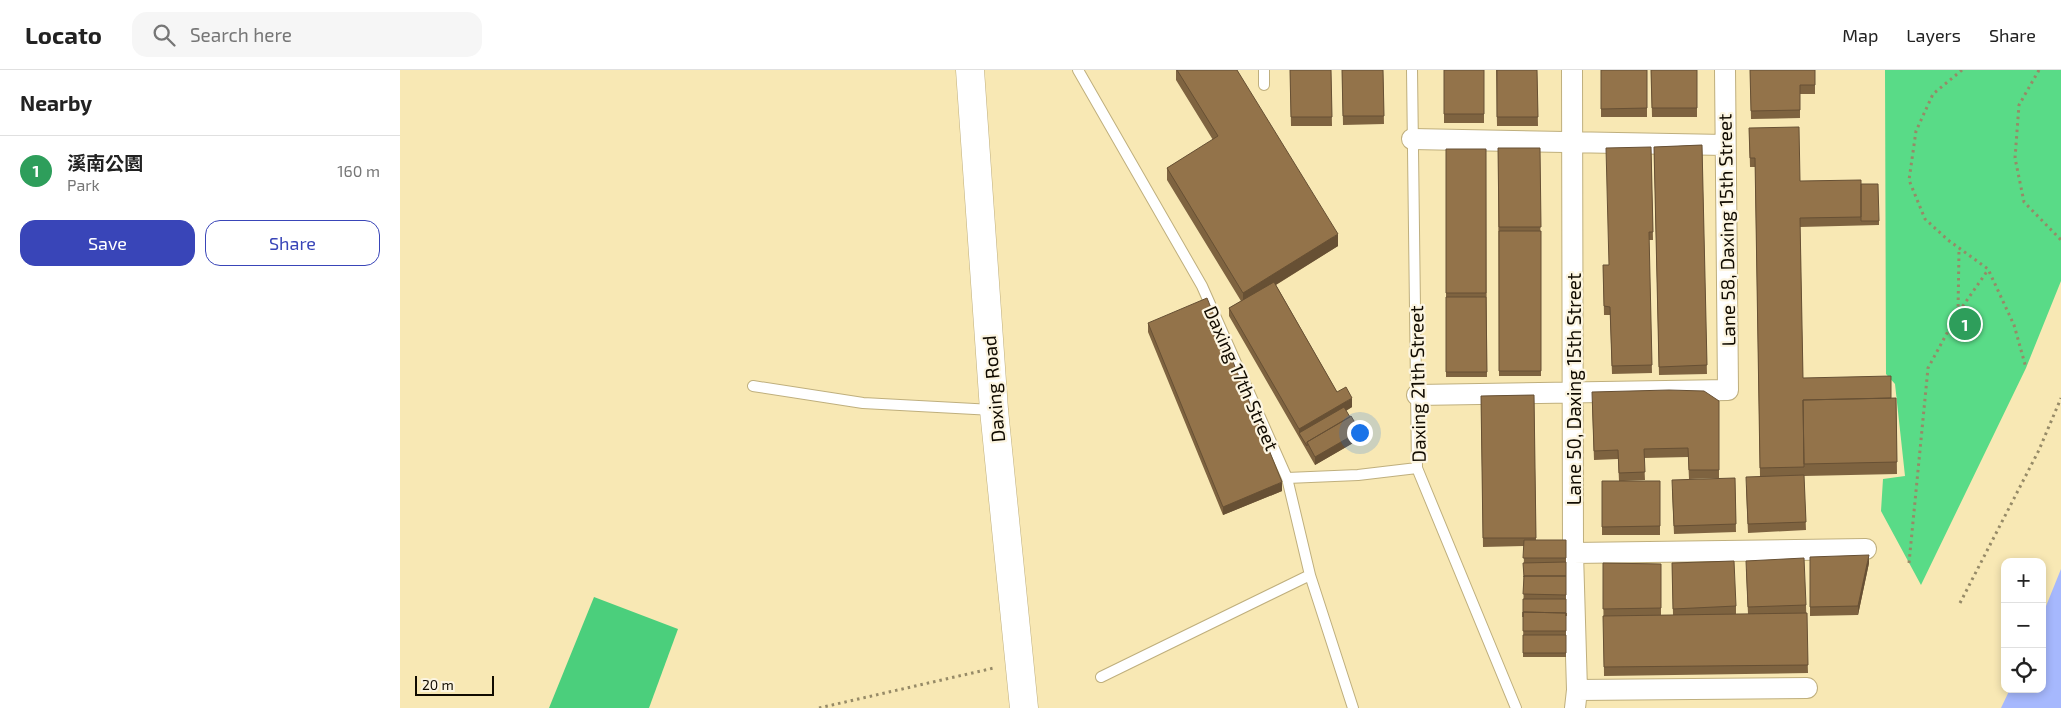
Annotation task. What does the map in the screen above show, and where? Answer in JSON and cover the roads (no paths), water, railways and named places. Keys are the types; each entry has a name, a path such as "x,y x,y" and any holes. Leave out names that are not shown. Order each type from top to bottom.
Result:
{"main road":[{"name":"Daxing Road","path":"970,70 994,410 1024,708"}],"street":[{"name":"Lane 50, Daxing 15th Street","path":"1572,70 1573,554 1576,699"},
{"name":"Lane 58, Daxing 15th Street","path":"1573,392 1728,390 1725,70"},
{"path":"1412,138 1725,145"},
{"path":"1416,395 1573,392"},
{"path":"1573,554 1866,549"},
{"path":"1576,699 1807,688"}],"lane":[{"name":"Daxing 17th Street","path":"1078,70 1202,286 1287,478 1310,575 1353,708"},
{"path":"1264,70 1264,85"},
{"name":"Daxing 21th Street","path":"1412,70 1417,468 1516,708"},
{"path":"753,386 862,403 994,410"},
{"path":"1287,478 1358,475 1417,468"},
{"path":"1101,677 1310,575"}],"water":[{"path":"2061,569 2061,708 2001,708 2008,693 2046,693 2046,606"}],"place":[{"name":"溪南公園","path":"1965,324"}]}
